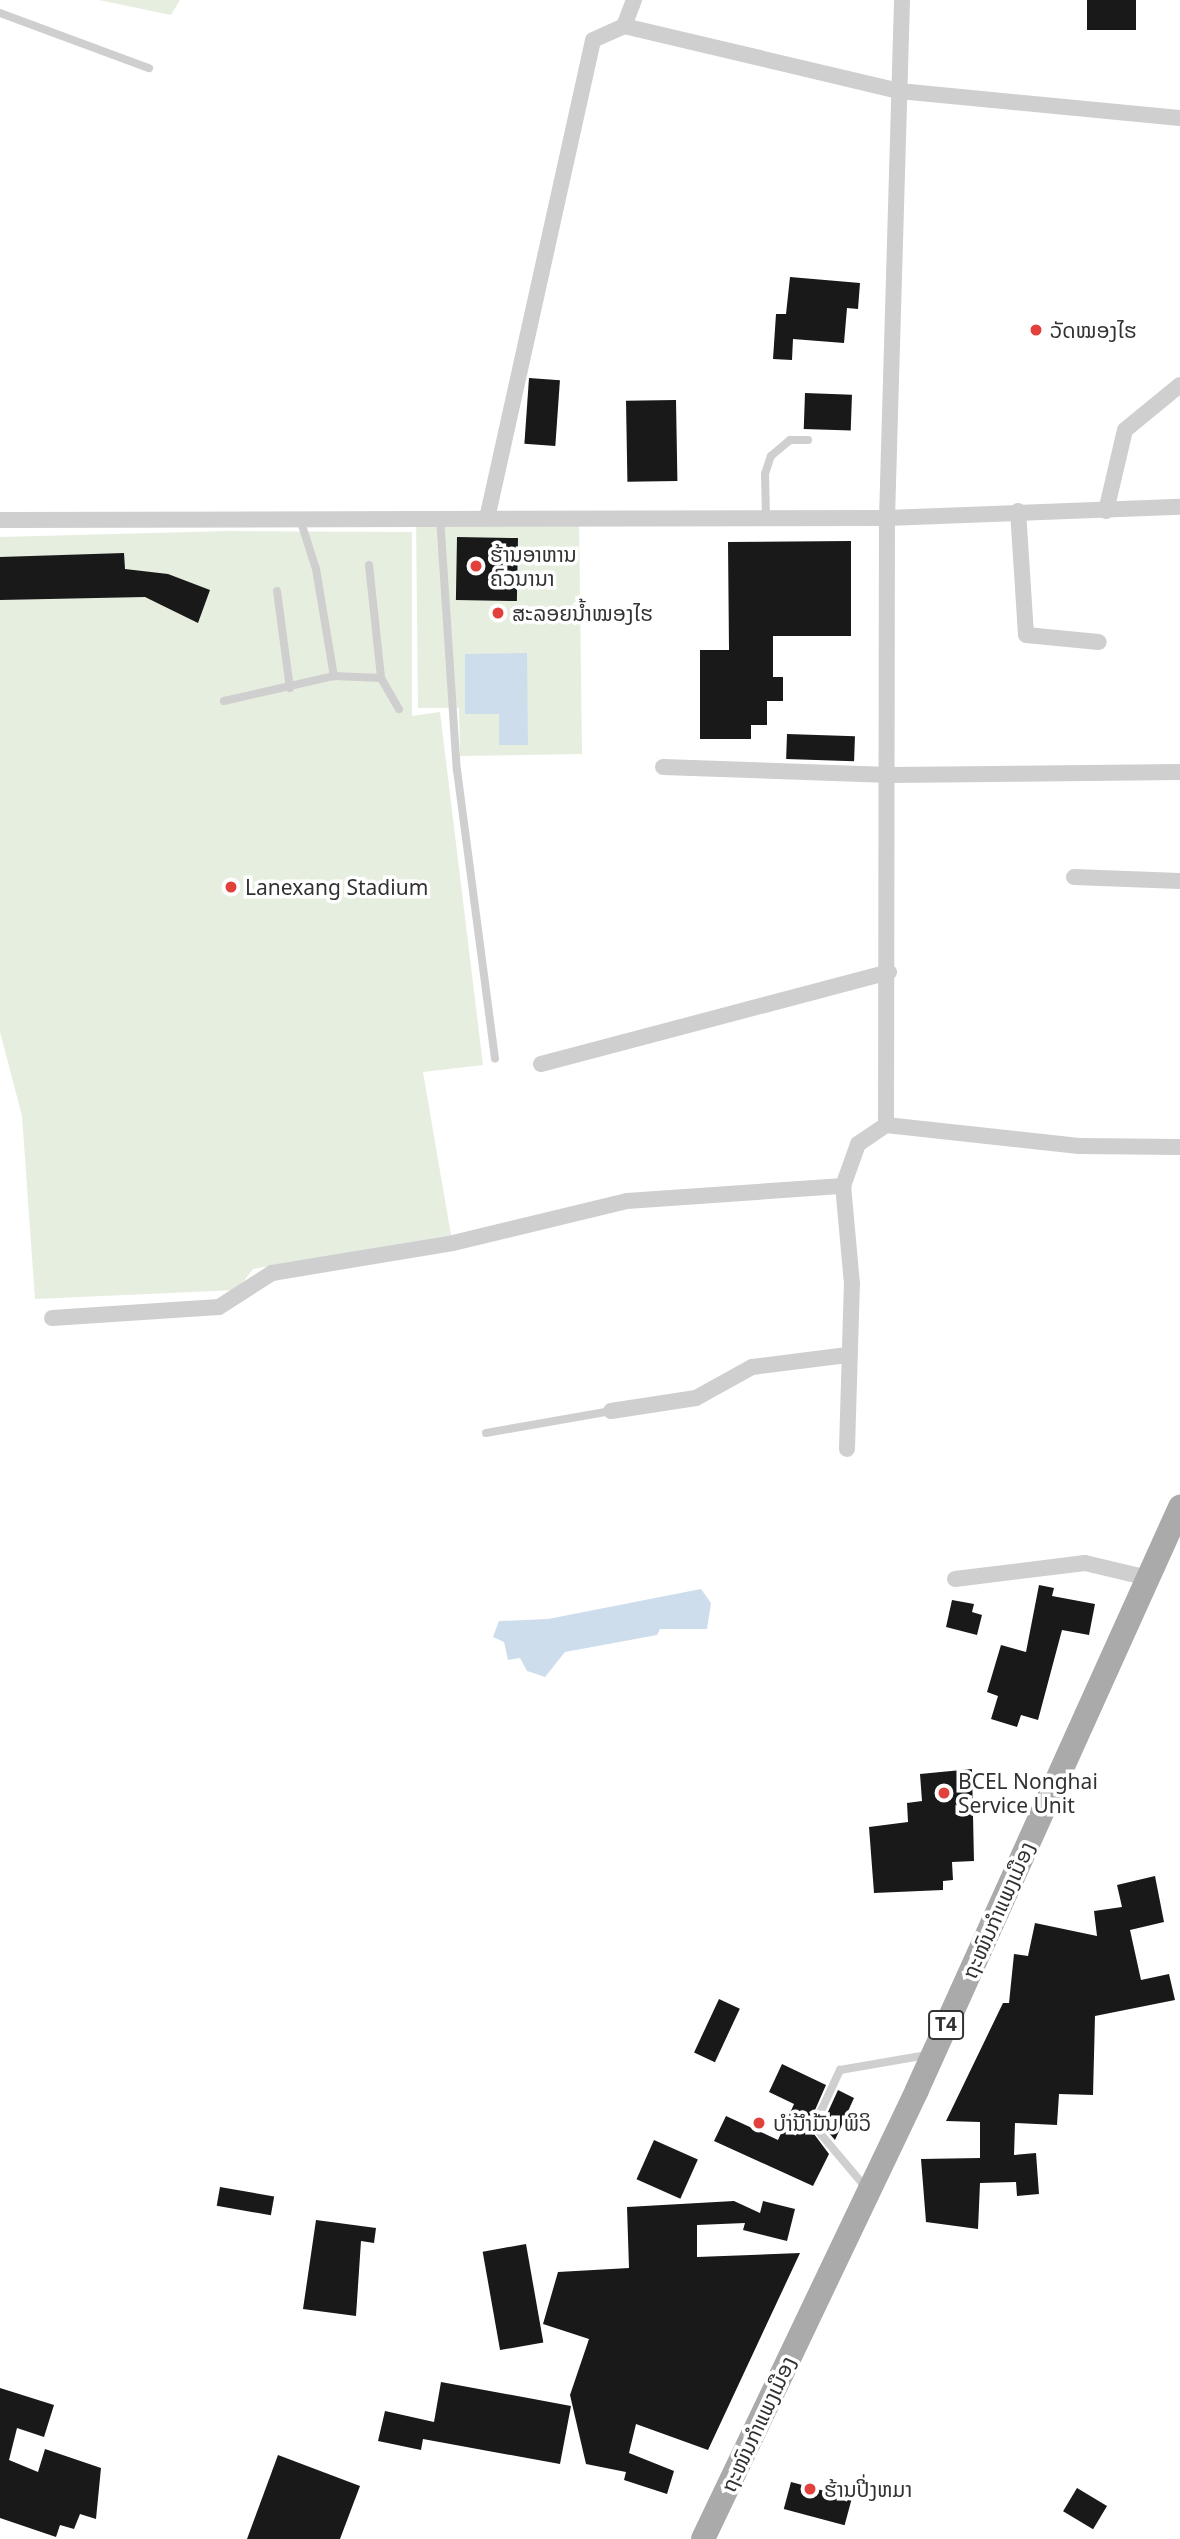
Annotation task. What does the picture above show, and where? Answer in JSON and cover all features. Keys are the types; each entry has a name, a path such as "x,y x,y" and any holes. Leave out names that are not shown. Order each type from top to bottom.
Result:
{"main road":[{"name":"ຖະໜົນກຳແພງເມືອງ","path":"704,2539 934,2053 1180,1507"}],"street":[{"path":"624,26 634,0"},
{"path":"886,1125 890,775 887,518 902,0"},
{"path":"488,514 593,40 624,26 899,91 1180,118"},
{"path":"1106,511 1125,430 1180,385"},
{"path":"0,520 440,514 887,518 1180,507"},
{"path":"1018,511 1026,635 1098,642"},
{"path":"663,767 890,775 1180,772"},
{"path":"1074,877 1180,881"},
{"path":"541,1064 889,972"},
{"path":"847,1449 847,1355 852,1284 843,1185 848,1157 886,1125 1079,1146 1180,1147"},
{"path":"52,1318 219,1307 272,1273 453,1243 626,1201 843,1185"},
{"path":"611,1411 696,1398 752,1367 847,1355"},
{"path":"955,1578 1085,1563 1148,1578"}],"lane":[{"path":"0,13 149,68"},
{"path":"766,518 765,474 771,456 790,440 808,440"},
{"path":"440,514 457,770 495,1059"},
{"path":"300,517 316,569 334,676"},
{"path":"369,565 381,678 399,709"},
{"path":"277,591 290,688"},
{"path":"224,701 334,676 381,678"},
{"path":"486,1433 611,1411"},
{"path":"869,2191 814,2126 840,2070 934,2053"}],"shaded area":[{"path":"99,0 180,0 171,15"},
{"name":"ສະລອຍນ້ຳໝອງໄຮ","path":"416,516 579,518 582,754 460,756 459,708 418,708"},
{"name":"Lanexang Stadium","path":"228,531 412,532 412,716 440,712 483,1065 423,1072 451,1235 253,1269 237,1290 35,1299 22,1116 0,1032 0,537"}],"water":[{"path":"527,653 528,745 499,745 499,714 465,714 465,654"},
{"path":"701,1589 711,1603 707,1629 660,1629 657,1635 565,1652 545,1677 527,1671 520,1658 508,1660 504,1642 493,1637 499,1621 548,1619"}],"building":[{"path":"1087,0 1136,0 1136,30 1087,30"},
{"path":"790,277 860,283 858,309 847,308 844,343 793,339 792,360 773,359 776,314 786,314"},
{"path":"529,378 560,380 555,446 524,444"},
{"path":"805,393 852,395 851,431 804,429"},
{"path":"676,400 677,481 627,482 626,401"},
{"path":"457,537 518,538 517,601 456,600"},
{"path":"851,541 851,636 773,636 773,677 783,677 783,701 767,701 767,725 751,725 751,739 700,739 700,650 729,650 728,542"},
{"path":"124,553 125,569 168,574 210,590 198,623 145,597 0,600 0,557"},
{"path":"787,734 855,736 854,761 786,759"},
{"path":"1039,1585 1054,1588 1052,1596 1095,1604 1089,1635 1062,1630 1038,1720 1021,1715 1017,1727 991,1719 998,1696 987,1692 1001,1645 1026,1652"},
{"path":"952,1600 974,1604 972,1612 982,1615 977,1635 946,1627"},
{"path":"972,1769 974,1861 952,1862 953,1880 943,1881 943,1890 874,1893 869,1827 908,1822 907,1803 922,1801 920,1774"},
{"path":"1155,1876 1164,1922 1130,1930 1141,1980 1169,1974 1175,2000 1095,2016 1093,2095 1059,2094 1057,2125 1015,2123 1014,2155 1036,2153 1039,2194 1017,2196 1016,2182 980,2183 978,2229 926,2222 921,2159 980,2158 980,2122 946,2121 1003,2003 1009,2003 1014,1954 1028,1956 1035,1923 1097,1936 1094,1911 1122,1907 1117,1885"},
{"path":"719,1999 740,2009 715,2062 694,2052"},
{"path":"782,2064 826,2085 808,2126 829,2154 813,2186 714,2141 726,2116 778,2140 794,2104 769,2092"},
{"path":"838,2090 854,2098 835,2140 822,2125"},
{"path":"654,2140 698,2160 680,2199 637,2179"},
{"path":"220,2187 274,2197 271,2215 217,2206"},
{"path":"734,2201 760,2213 763,2201 795,2209 787,2241 743,2230 745,2223 697,2225 697,2257 800,2253 708,2450 636,2424 629,2453 674,2471 667,2494 624,2480 626,2472 586,2464 570,2395 589,2339 543,2324 558,2272 629,2268 627,2207"},
{"path":"316,2220 376,2228 374,2243 361,2241 356,2316 303,2309"},
{"path":"526,2244 543,2342 500,2350 483,2252"},
{"path":"441,2382 571,2406 560,2464 423,2439 421,2450 378,2441 385,2411 434,2422"},
{"path":"0,2388 54,2405 44,2437 17,2428 9,2460 38,2472 45,2449 101,2468 96,2519 80,2514 74,2529 60,2525 56,2537 0,2518"},
{"path":"278,2455 360,2486 340,2539 247,2539"},
{"path":"791,2482 852,2498 845,2525 784,2509"},
{"path":"1077,2488 1107,2506 1093,2529 1063,2511"}],"place":[{"name":"ວັດໝອງໄຮ","path":"1036,330"},
{"name":"ຮ້ານອາຫານ ຄົວນານາ","path":"476,566"},
{"name":"ສະລອຍນ້ຳໝອງໄຮ","path":"498,613"},
{"name":"Lanexang Stadium","path":"231,887"},
{"name":"BCEL Nonghai Service Unit","path":"944,1793"},
{"name":"ບຳ້ນຳ້ມັນ ພິວິ","path":"759,2123"},
{"name":"ຮ້ານປີ່ງຫມາ","path":"810,2489"}]}
